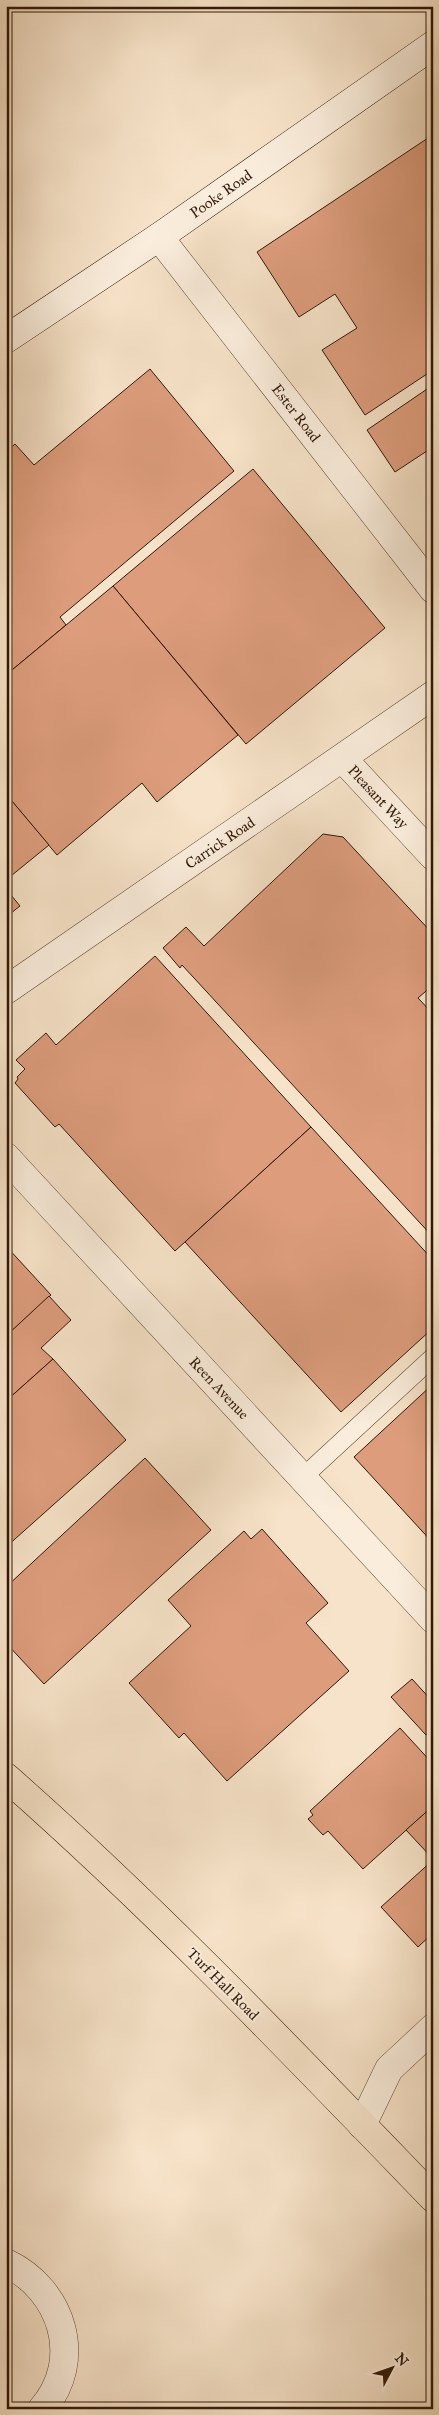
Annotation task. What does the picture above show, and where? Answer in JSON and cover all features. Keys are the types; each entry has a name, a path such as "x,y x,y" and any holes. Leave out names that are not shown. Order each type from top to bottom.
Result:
{"main road":[{"name":"Turf Hall Road","path":"6,1777 68,1831 433,2198"}],"street":[{"name":"Pooke Road","path":"6,339 158,237 433,45"},
{"name":"Ester Road","path":"158,237 433,588"},
{"name":"Carrick Road","path":"6,990 433,695"},
{"name":"Pleasant Way","path":"343,759 433,856"},
{"name":"Reen Avenue","path":"6,1157 433,1619"},
{"path":"362,2125 388,2068 433,2028"},
{"path":"6,2263 25,2274 39,2287 60,2323 66,2347 64,2365 59,2381 49,2401 42,2409"}],"lane":[{"path":"302,1478 433,1357"}],"building":[{"path":"428,138 433,144 433,370 365,415 322,350 357,328 335,294 299,317 257,252"},
{"path":"150,369 234,471 60,617 66,625 6,675 6,452 15,444 34,465"},
{"path":"433,385 433,447 395,472 367,430"},
{"path":"253,469 385,628 246,744 113,586"},
{"path":"113,586 238,735 157,802 142,783 57,855 6,794 6,675"},
{"path":"6,794 49,845 6,880"},
{"path":"323,834 343,837 433,934 433,985 418,998 433,1014 433,1237 182,965 180,968 163,948 186,927 204,946"},
{"path":"6,889 20,906 6,917"},
{"path":"155,956 311,1127 175,1251 59,1124 55,1127 15,1083 18,1079 17,1077 25,1069 16,1060 46,1033 56,1045"},
{"path":"311,1127 433,1260 433,1328 341,1412 185,1242"},
{"path":"6,1246 51,1295 6,1336"},
{"path":"49,1296 71,1320 41,1348 53,1359 6,1401 6,1336"},
{"path":"53,1359 126,1440 6,1547 6,1401"},
{"path":"433,1384 433,1543 354,1457"},
{"path":"145,1458 211,1530 44,1684 6,1643 6,1587"},
{"path":"262,1529 328,1603 306,1623 349,1671 227,1781 184,1733 179,1738 129,1683 191,1626 168,1600 244,1531 251,1539"},
{"path":"412,1679 433,1702 433,1729 426,1735 391,1697"},
{"path":"400,1728 433,1764 433,1806 363,1869 328,1831 323,1835 308,1819 313,1815 310,1811"},
{"path":"433,1806 433,1859 406,1830"},
{"path":"433,1860 433,1933 418,1947 381,1907"}]}
